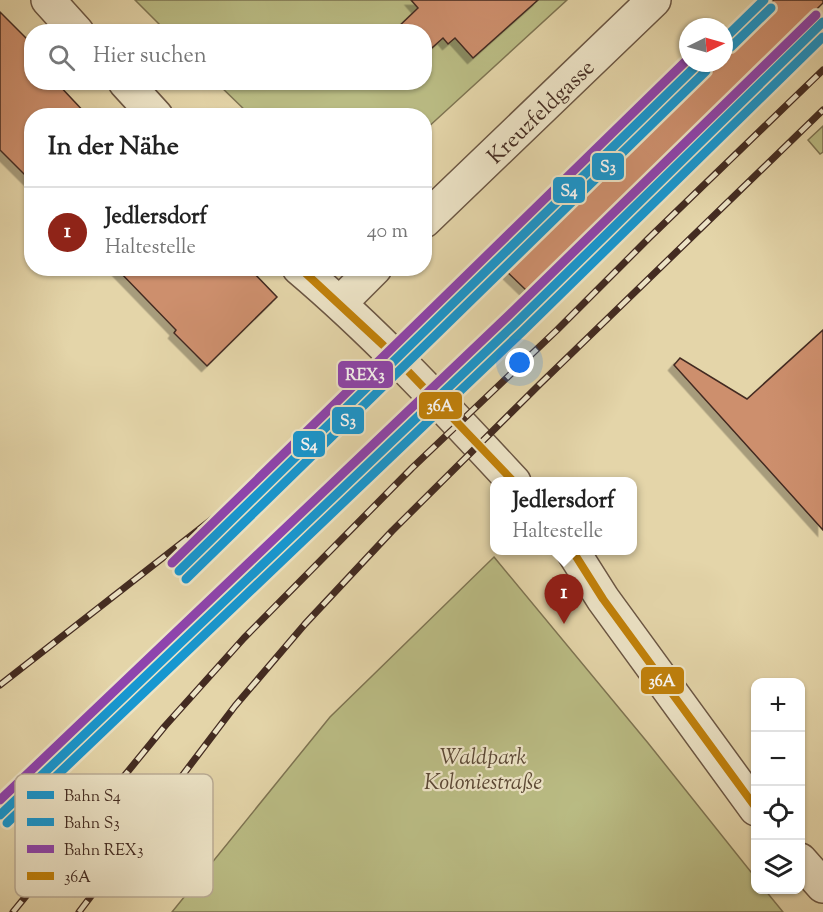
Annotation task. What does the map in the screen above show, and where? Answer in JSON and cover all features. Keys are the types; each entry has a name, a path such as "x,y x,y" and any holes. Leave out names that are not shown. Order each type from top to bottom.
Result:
{"street":[{"path":"48,0 70,24"},
{"name":"Kreuzfeldgasse","path":"432,213 654,0"},
{"path":"132,90 149,108"},
{"path":"308,276 340,303 417,379 509,477"},
{"path":"340,303 367,276"},
{"path":"575,555 603,599 751,802"},
{"path":"805,865 823,886"}],"green space":[{"path":"135,0 567,0 432,124 432,108 243,108 224,90 432,90 432,24 159,24"},
{"path":"823,126 823,152 820,154 808,140"},
{"name":"Waldpark Koloniestraße","path":"494,557 751,872 751,894 768,894 783,912 172,912 184,897 213,897 213,861 330,717"}],"building":[{"path":"411,0 538,0 473,58 455,38 448,44 443,38 432,48 432,24 401,24 418,8"},
{"path":"774,0 823,0 823,3 527,291 501,266 700,72 733,72 733,40"},
{"path":"0,12 24,36 24,90 64,90 80,108 24,108 24,174 0,150"},
{"path":"124,276 257,276 277,297 207,366 174,333 176,330"},
{"path":"823,330 823,530 674,365 680,358 747,399"}],"railway":[{"path":"126,774 165,726 244,638 412,468 823,70"},
{"path":"184,774 235,706 305,624 392,531 823,110"},
{"path":"0,685 275,470 340,413"},
{"path":"13,912 25,897"},
{"path":"79,912 90,897"}],"rail line":[{"name":"S4","path":"733,30 764,0"},
{"name":"S3","path":"733,45 771,8"},
{"name":"REX3","path":"27,774 509,315 816,15"},
{"name":"S4","path":"43,774 516,323 823,22"},
{"name":"S3","path":"58,774 523,331 823,37"},
{"name":"REX3","path":"172,563 679,68"},
{"name":"S4","path":"179,571 690,72"},
{"name":"S3","path":"186,579 705,72"},
{"name":"REX3","path":"0,800 15,786"},
{"name":"S4","path":"0,815 15,801"},
{"name":"S3","path":"7,823 15,815"}],"transit line":[{"name":"36A","path":"309,276 383,345 509,477"},
{"name":"36A","path":"575,555 603,599 751,801"}],"place":[{"name":"Jedlersdorf","path":"564,624"}]}
